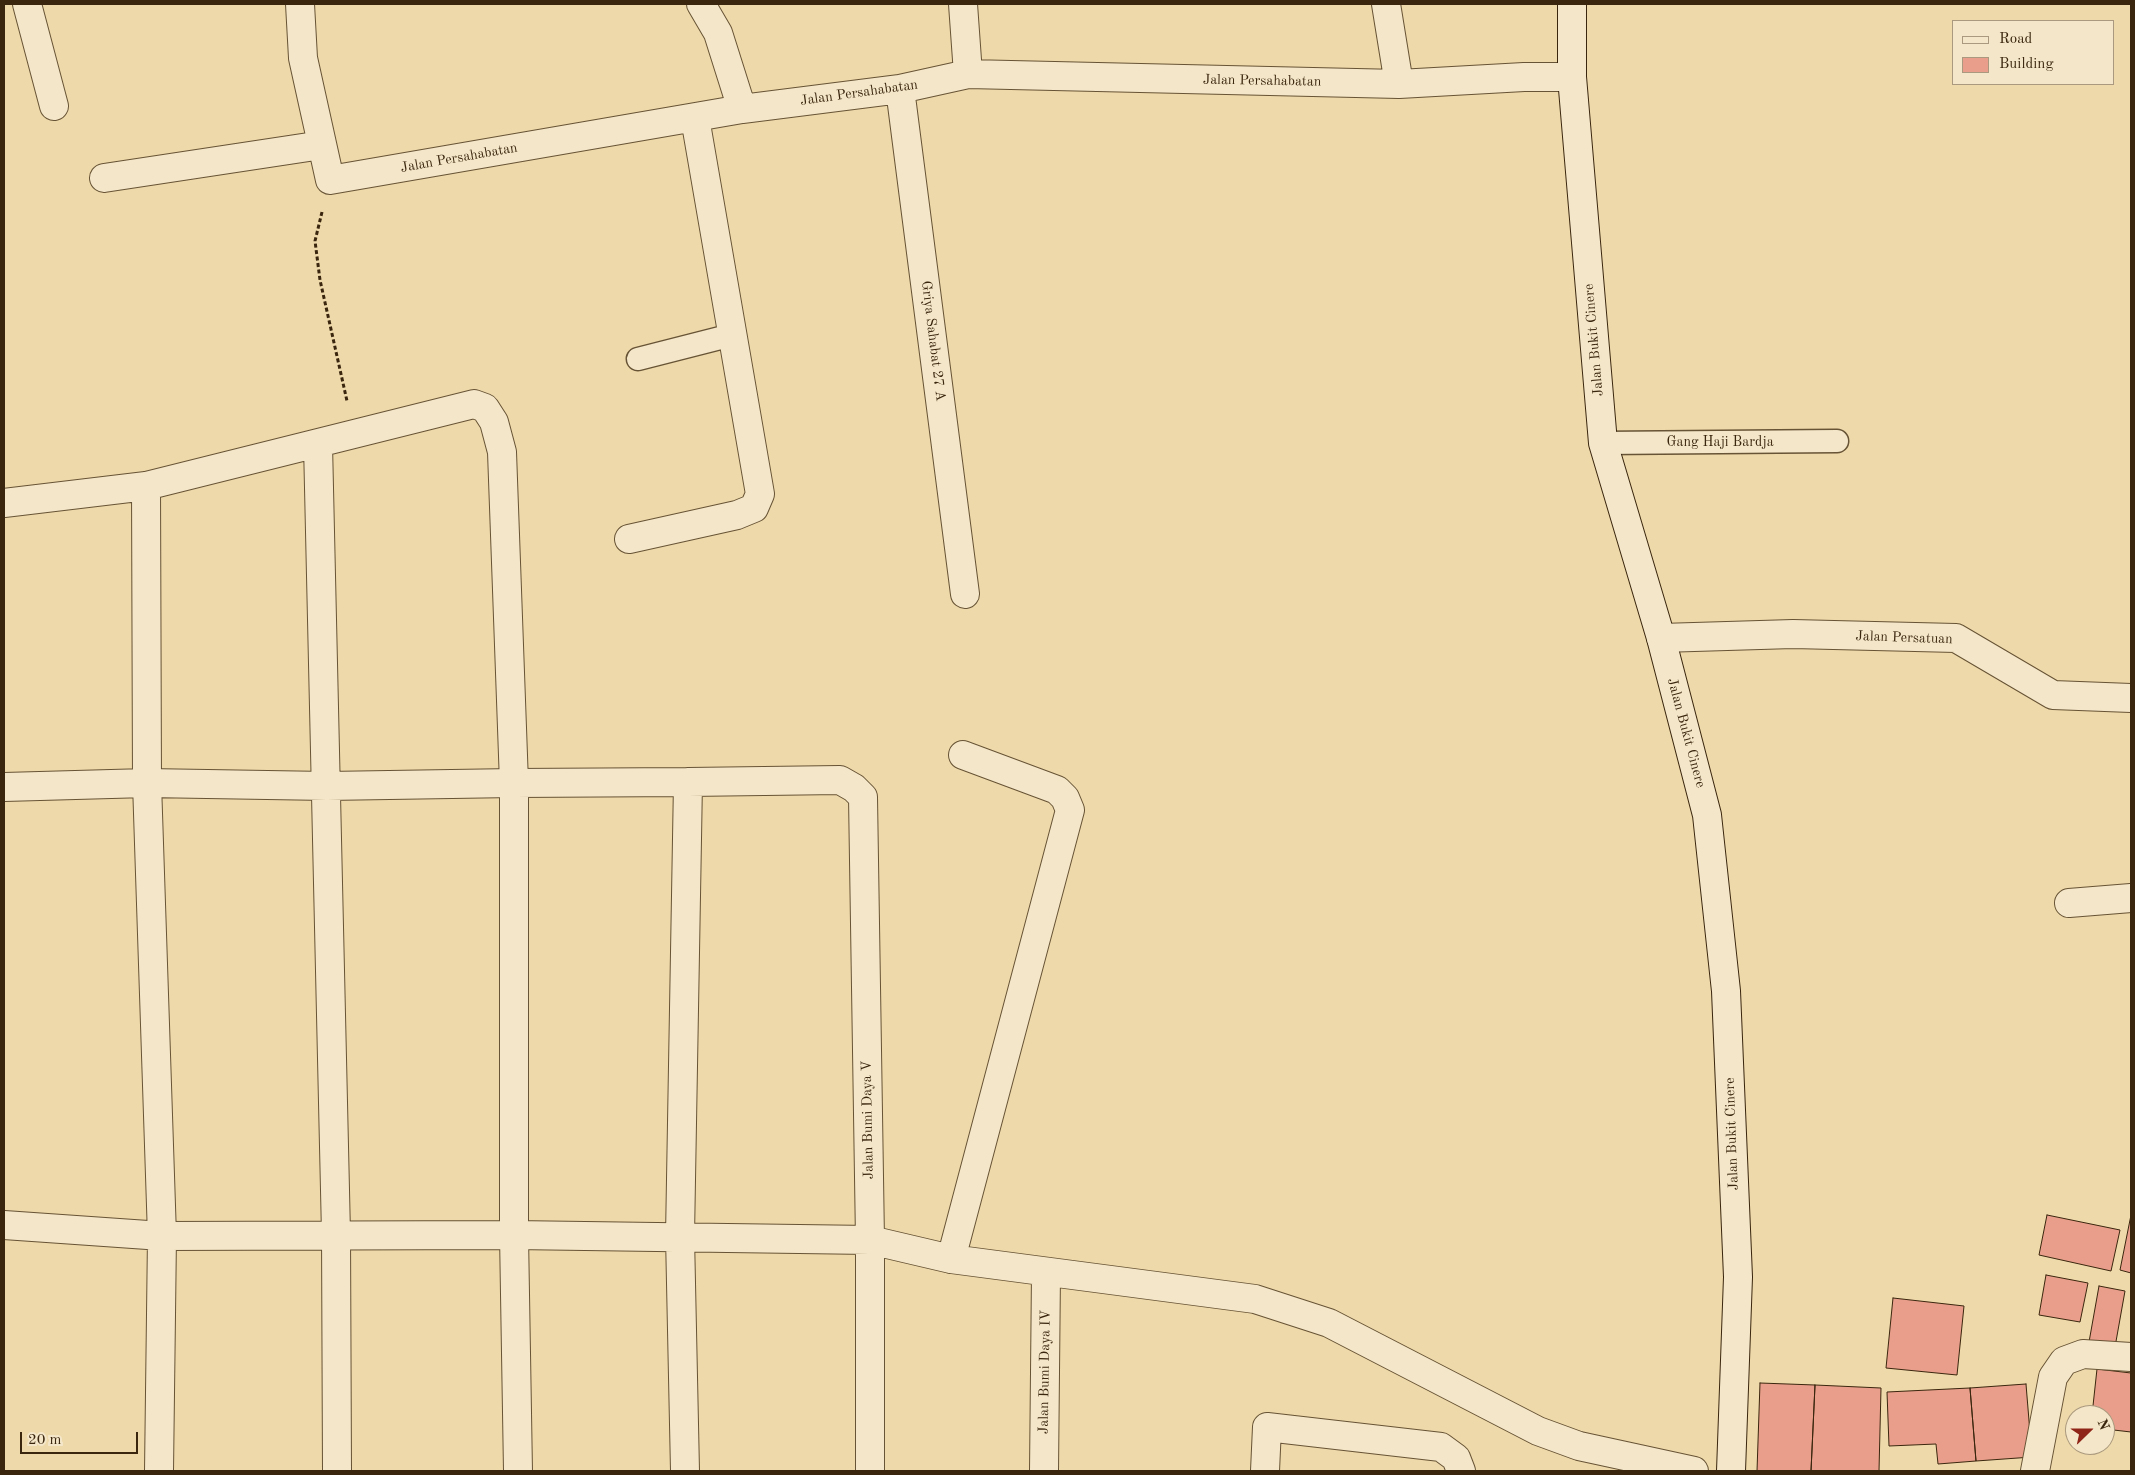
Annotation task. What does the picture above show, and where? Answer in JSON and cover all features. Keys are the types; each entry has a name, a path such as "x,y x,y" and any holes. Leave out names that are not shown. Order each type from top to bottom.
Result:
{"street":[{"path":"27,4 54,106"},
{"path":"300,4 303,58 330,180"},
{"path":"701,4 718,33 742,110"},
{"path":"963,4 968,74"},
{"path":"1386,4 1399,84"},
{"name":"Jalan Bukit Cinere","path":"1572,4 1572,77 1604,442 1661,638 1707,815 1726,991 1738,1277 1731,1471"},
{"name":"Jalan Persahabatan","path":"330,180 742,110 900,88 968,74 1399,84 1524,76 1572,77"},
{"name":"Griya Sahabat 27 A","path":"900,88 965,594"},
{"path":"629,539 737,515 754,508 760,494 695,118"},
{"path":"104,178 322,145"},
{"path":"4,504 146,486 474,404 485,408 494,422 502,452 514,783 514,1235 518,1471"},
{"path":"318,444 336,1234 337,1471"},
{"path":"146,486 147,783 162,1236 159,1471"},
{"name":"Jalan Persatuan","path":"1661,638 1792,634 1956,638 2053,695 2131,698"},
{"path":"951,1259 1070,810 1065,798 1057,790 963,756"},
{"name":"Jalan Bumi Daya V","path":"688,782 840,780 863,796 870,1240 870,1471"},
{"path":"4,787 147,783 327,786 688,782 680,1236 685,1471"},
{"path":"2069,903 2131,898"},
{"path":"4,1225 162,1236 336,1234 514,1235 870,1240 951,1259 1255,1299 1329,1323 1538,1431 1579,1446 1694,1471"},
{"name":"Jalan Bumi Daya IV","path":"1044,1471 1046,1273"},
{"path":"2035,1471 2053,1377 2064,1361 2083,1354 2131,1357"},
{"path":"1265,1471 1267,1427 1440,1446 1456,1458 1461,1471"}],"lane":[{"path":"638,359 732,335"},
{"name":"Gang Haji Bardja","path":"1604,442 1837,441"}],"path":[{"path":"330,180 315,241 320,280 355,434"}],"building":[{"path":"2047,1215 2120,1230 2111,1271 2039,1255"},
{"path":"2131,1215 2131,1273 2120,1270"},
{"path":"2046,1275 2088,1283 2080,1322 2039,1315"},
{"path":"2099,1286 2125,1291 2115,1347 2089,1342"},
{"path":"1893,1298 1964,1306 1957,1375 1886,1368"},
{"path":"2097,1369 2131,1373 2131,1432 2115,1430 2115,1405 2093,1405"},
{"path":"1760,1383 1815,1385 1811,1471 1757,1471"},
{"path":"2026,1384 2032,1457 1976,1461 1970,1388"},
{"path":"1815,1385 1881,1388 1879,1471 1811,1471"},
{"path":"1970,1388 1976,1461 1938,1464 1936,1444 1889,1446 1887,1392"}]}
